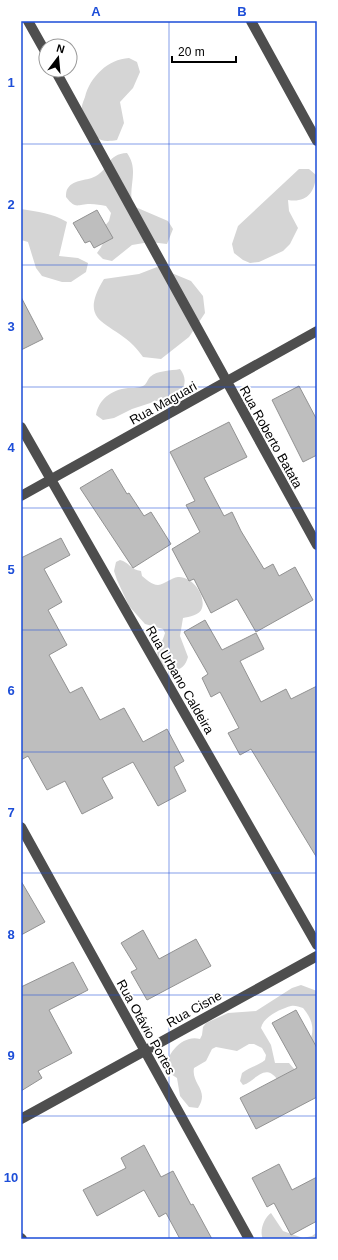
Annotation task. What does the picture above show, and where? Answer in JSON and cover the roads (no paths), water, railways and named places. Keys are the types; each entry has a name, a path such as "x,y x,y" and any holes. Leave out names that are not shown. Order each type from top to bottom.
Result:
{"street":[{"path":"28,21 38,39"},
{"path":"251,21 317,141"},
{"name":"Rua Roberto Batata","path":"59,78 158,255 226,383 317,545"},
{"name":"Rua Maguari","path":"21,496 51,481 317,331"},
{"name":"Rua Urbano Caldeira","path":"21,427 317,945"},
{"name":"Rua Otávio Portes","path":"21,827 249,1239"},
{"name":"Rua Cisne","path":"21,1119 317,956"}]}
